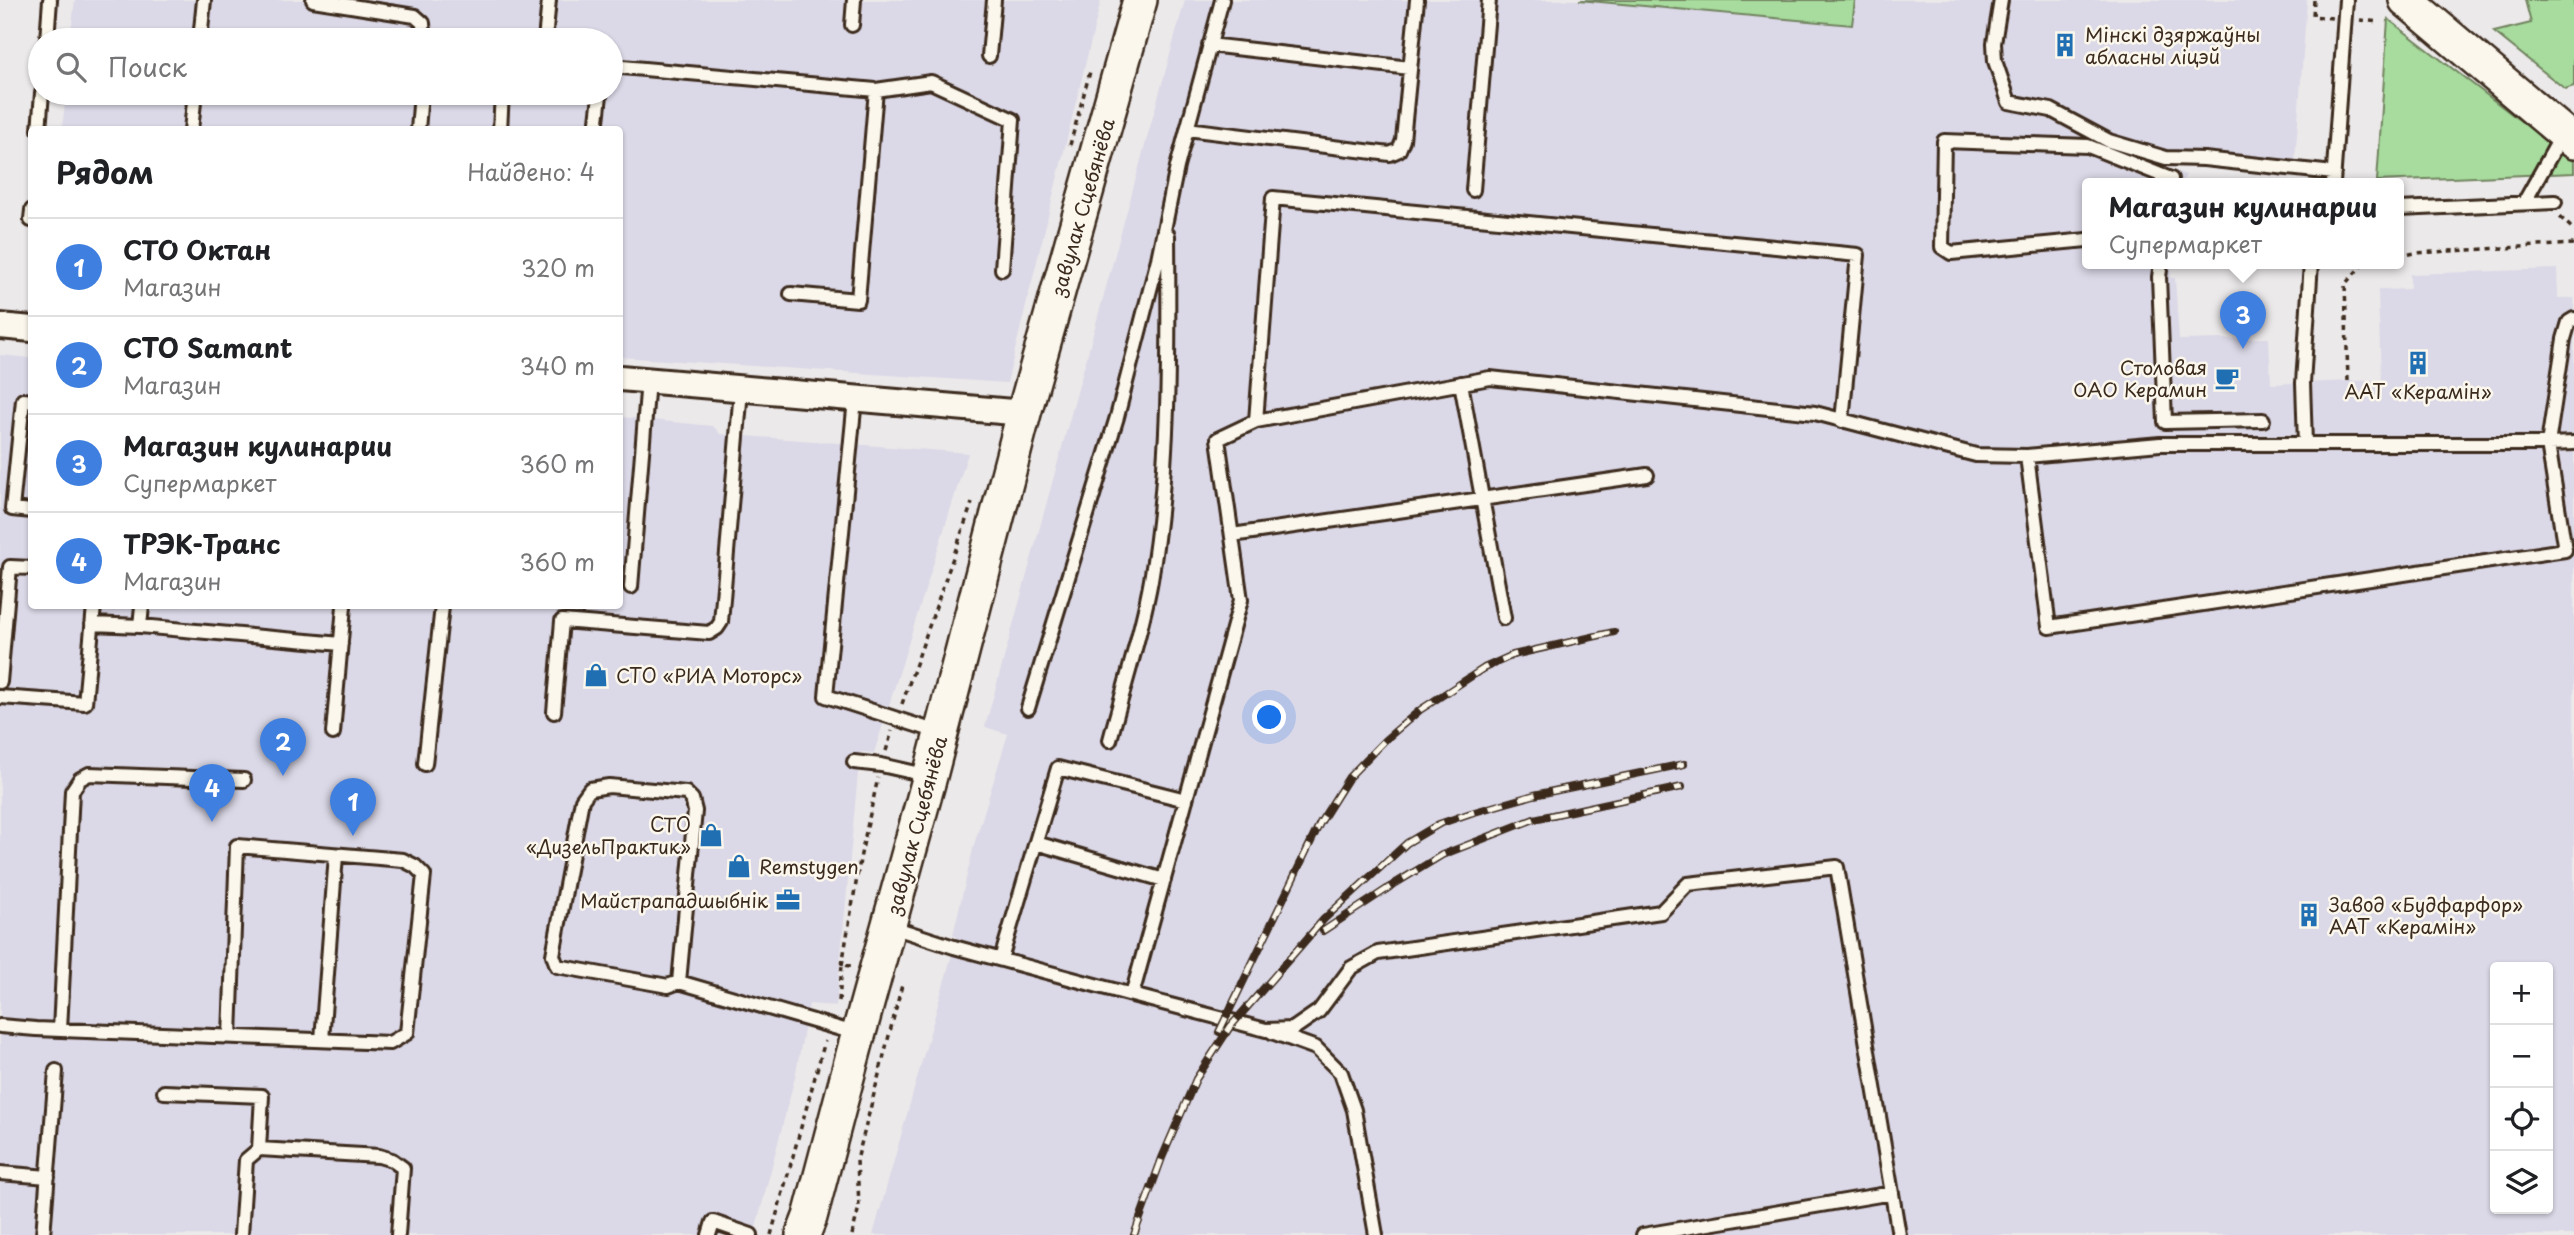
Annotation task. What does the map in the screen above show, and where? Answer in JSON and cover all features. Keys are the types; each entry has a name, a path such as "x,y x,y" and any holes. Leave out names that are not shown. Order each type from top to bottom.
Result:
{"street":[{"name":"завулак Сцебянёва","path":"803,1235 942,733 1024,413 1140,0"},
{"path":"2421,5 2568,137"},
{"path":"0,326 28,329"},
{"path":"623,378 1024,413"}],"lane":[{"path":"48,28 50,0"},
{"path":"201,28 204,0"},
{"path":"313,0 415,16 423,23 423,28"},
{"path":"546,28 549,0"},
{"path":"852,24 854,0"},
{"path":"989,56 994,0"},
{"path":"1028,708 1117,417 1187,129 1222,0"},
{"path":"1187,129 1390,154 1399,150 1403,140 1417,0"},
{"path":"1473,190 1489,0"},
{"path":"2001,0 1994,43 1995,61 2009,102 2051,110 2109,141 2166,158 2204,159 2333,178 2346,0"},
{"path":"1209,45 1410,68"},
{"path":"623,67 876,90 931,82 1013,120 1002,269"},
{"path":"791,294 858,300 876,90"},
{"path":"39,126 41,105"},
{"path":"191,126 194,105"},
{"path":"418,126 420,105"},
{"path":"500,126 501,105"},
{"path":"596,126 599,105"},
{"path":"2524,204 2568,137"},
{"path":"2082,240 1951,253 1942,247 1944,141 2088,146 2164,178"},
{"path":"2172,178 2180,159"},
{"path":"1256,421 1273,198 1858,255 1842,421"},
{"path":"2404,209 2555,202"},
{"path":"1110,740 1150,581 1161,495 1169,345 1168,214"},
{"path":"2160,269 2165,422 2263,420"},
{"path":"2305,444 2303,383 2311,269"},
{"path":"2027,456 2049,627 2569,550 2548,444 2564,339 2570,322 2574,319"},
{"path":"1132,995 1241,600 1218,439 1256,421 1490,378 1815,413 1976,455 2027,456 2160,444 2574,443"},
{"path":"631,587 648,380"},
{"path":"1461,383 1504,618"},
{"path":"554,712 562,621 709,633 721,622 741,390"},
{"path":"855,399 825,696 942,733"},
{"path":"28,401 23,400 12,509 28,511"},
{"path":"1232,535 1647,475"},
{"path":"0,682 10,567 28,568"},
{"path":"0,697 85,703 94,609"},
{"path":"140,626 142,609"},
{"path":"333,733 345,609"},
{"path":"425,764 442,609"},
{"path":"92,624 341,644"},
{"path":"854,762 930,776"},
{"path":"1001,959 1058,768 1186,800"},
{"path":"60,1030 72,791 80,779 89,774 244,780"},
{"path":"679,982 695,811 692,799 686,793 609,786 590,789 582,800 553,956 557,966 668,986 679,982 859,1034"},
{"path":"1035,843 1164,880"},
{"path":"0,1026 60,1030 230,1037 322,1040 390,1043 407,1033 424,875 403,860 237,846 230,1037"},
{"path":"322,1040 336,855"},
{"path":"1266,1030 1293,1029 1319,1011 1350,968 1378,953 1661,912 1688,884 1837,867 1899,1235"},
{"path":"889,926 1266,1030 1316,1048 1341,1073 1354,1110 1376,1235"},
{"path":"43,1235 56,1071"},
{"path":"164,1092 262,1096 259,1149"},
{"path":"241,1235 246,1160 259,1149 379,1156 392,1160 403,1168 398,1235"},
{"path":"0,1173 48,1177"},
{"path":"1643,1235 1892,1193"},
{"path":"709,1235 713,1222 751,1235"}],"path":[{"path":"1068,151 1093,63"},
{"path":"2404,255 2574,244"},
{"path":"2348,381 2345,284 2359,269"},
{"path":"842,965 861,854 881,765 976,491"},
{"path":"852,1235 859,1208 857,1160 901,985"}],"shaded area":[{"path":"75,0 1101,0 1007,383 623,357 623,126 62,126 65,105 623,105 623,28 72,28"},
{"path":"1185,0 2307,0 2295,160 2174,150 2159,165 2186,175 2184,178 2082,178 2082,269 2171,269 2170,278 2175,278 2179,340 2269,338 2271,384 2381,380 2378,290 2410,289 2410,274 2557,269 2558,298 2574,298 2574,1235 873,1235 957,937 953,935 974,845 1008,734 985,727"},
{"path":"0,355 28,358 28,609 623,609 623,417 713,426 720,434 968,453 874,753 860,752 836,1006 809,1004 795,1077 754,1235 0,1235"}],"green space":[{"path":"1579,0 1855,0 1852,25"},
{"path":"2525,0 2574,0 2574,86 2565,89 2494,32 2531,23"},
{"path":"2388,19 2574,162 2574,173 2404,180 2377,178"}],"railway":[{"path":"1219,1032 1320,823 1349,777 1385,740 1420,710 1484,668 1513,655 1614,632"},
{"path":"1134,1235 1162,1158 1196,1079 1230,1027 1324,919 1407,843 1439,824 1534,795 1684,764"},
{"path":"1323,931 1442,855 1534,819 1682,787"}],"place":[{"name":"Мінскі дзяржаўны абласны ліцэй","path":"2065,45"},
{"name":"Магазин кулинарии","path":"2243,349"},
{"name":"ААТ «Керамін»","path":"2418,363"},
{"name":"Столовая ОАО Керамин","path":"2227,378"},
{"name":"СТО «РИА Моторс»","path":"596,675"},
{"name":"СТО Samant","path":"283,776"},
{"name":"ТРЭК-Транс","path":"212,822"},
{"name":"СТО «ДизельПрактик»","path":"711,835"},
{"name":"СТО Октан","path":"353,836"},
{"name":"Remstygen","path":"739,866"},
{"name":"Майстрападшыбнік","path":"788,900"},
{"name":"Завод «Будфарфор» ААТ «Керамін»","path":"2309,915"}]}
